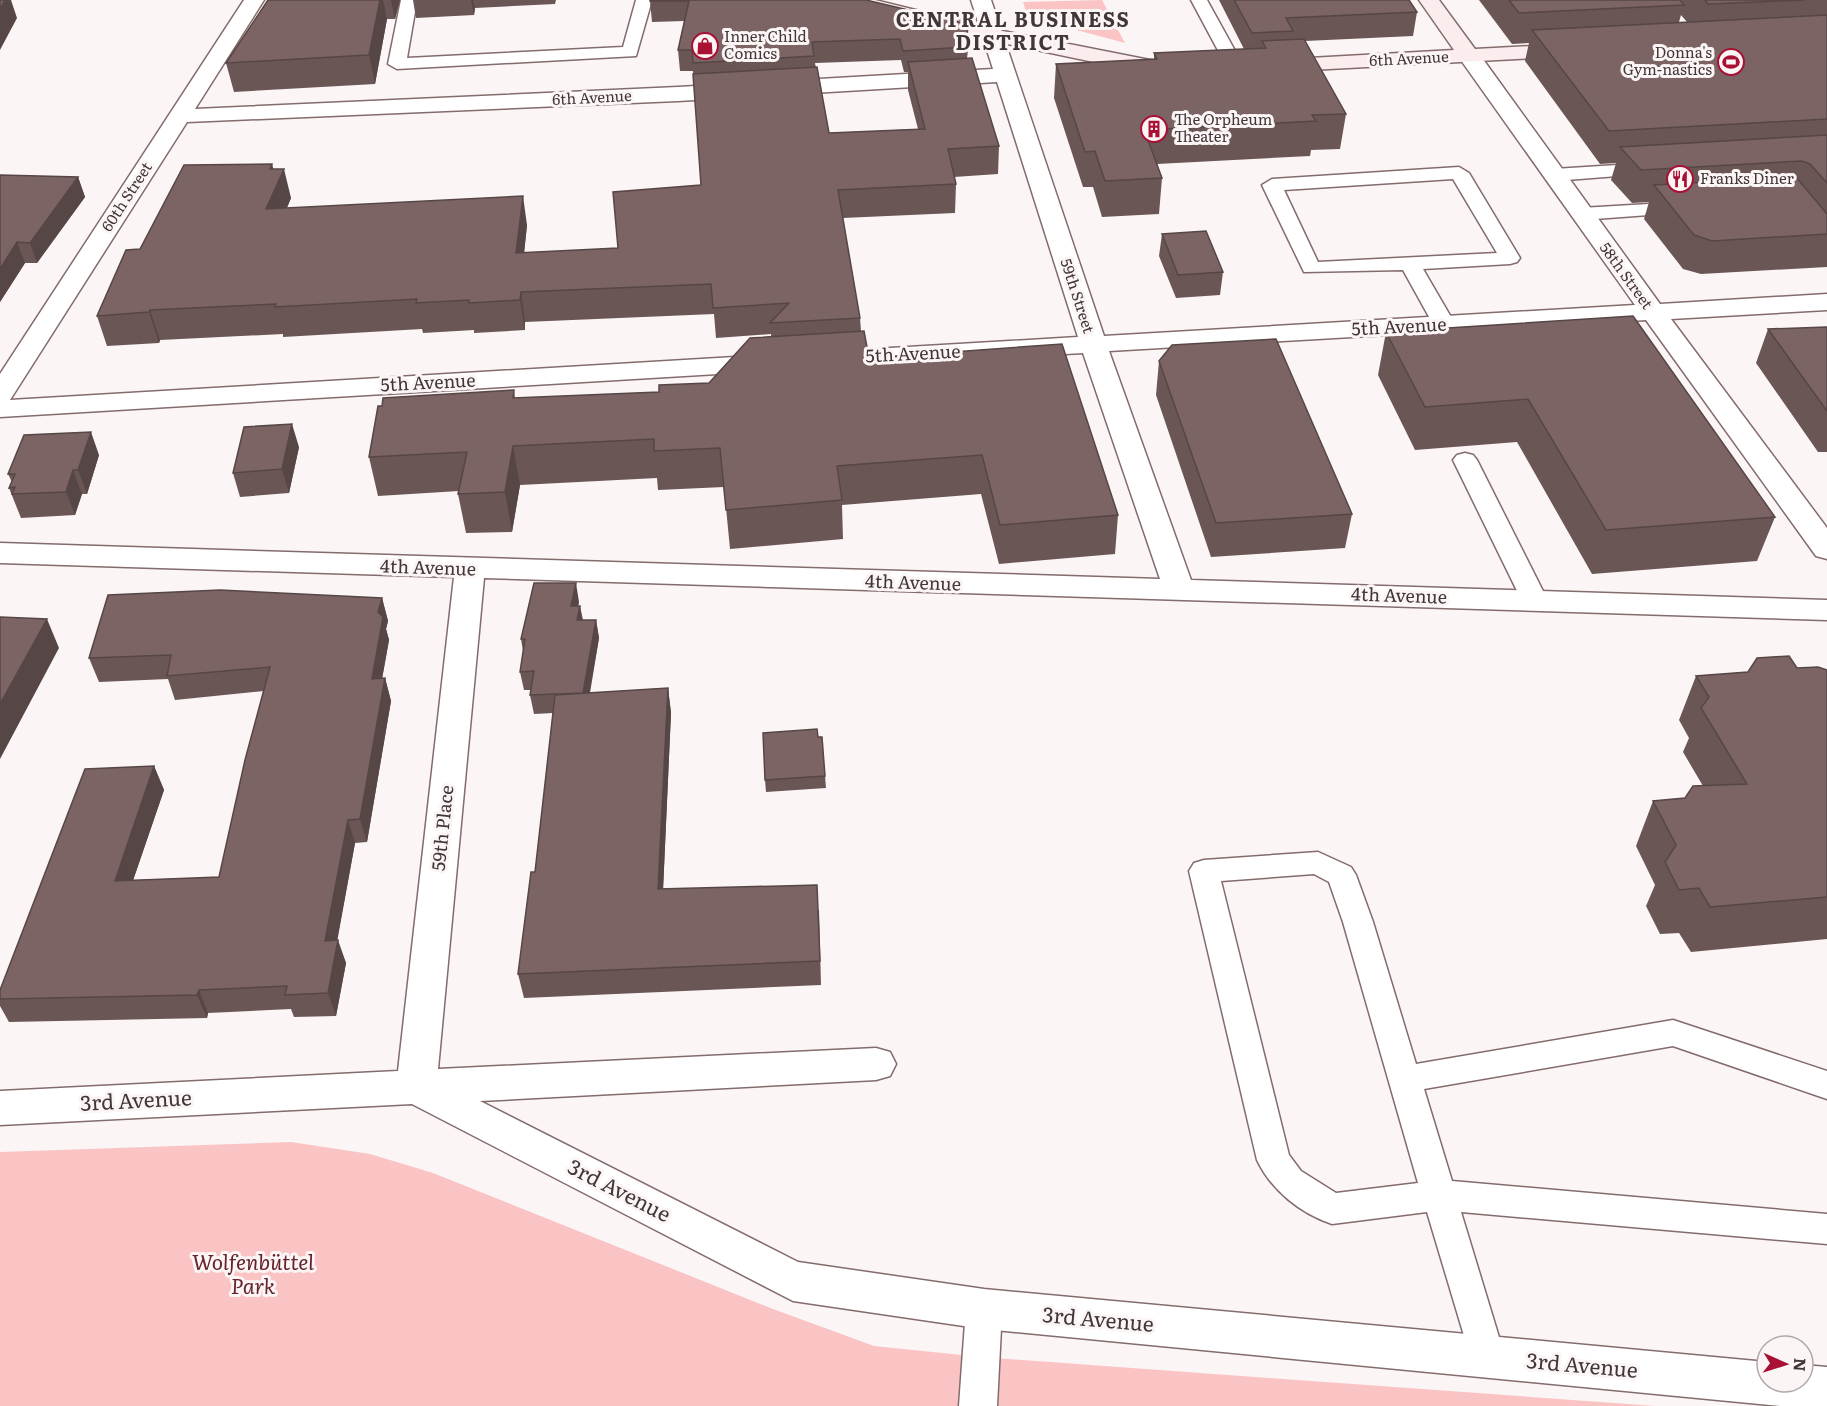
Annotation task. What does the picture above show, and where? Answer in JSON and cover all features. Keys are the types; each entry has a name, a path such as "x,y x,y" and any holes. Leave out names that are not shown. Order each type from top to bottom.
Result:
{"street":[{"name":"60th Street","path":"0,395 254,0"},
{"path":"850,0 993,35 1167,70 1190,69"},
{"name":"59th Street","path":"981,0 1093,344 1179,590"},
{"name":"58th Street","path":"1430,0 1581,214 1827,549"},
{"name":"6th Avenue","path":"1212,68 1598,49"},
{"name":"6th Avenue","path":"179,116 667,95 1004,75"},
{"name":"5th Avenue","path":"0,409 1827,302"},
{"name":"4th Avenue","path":"0,554 1827,610"},
{"name":"59th Place","path":"416,1087 470,569"},
{"name":"3rd Avenue","path":"0,1108 876,1064"},
{"name":"3rd Avenue","path":"416,1087 793,1281 984,1309 1827,1389"}],"lane":[{"path":"409,0 397,64 630,52 644,0"},
{"path":"1199,0 1235,68"},
{"path":"1554,175 1665,168"},
{"path":"1459,173 1510,258 1410,264 1311,268 1272,185 1459,173"},
{"path":"1581,214 1697,207"},
{"path":"1410,264 1444,324"},
{"path":"1465,459 1535,601"},
{"path":"1487,1357 1438,1195 1358,922 1341,875 1318,863 1204,871 1274,1160 1289,1181 1332,1209 1438,1195 1827,1229"},
{"path":"1405,1080 1672,1033 1827,1086"},
{"path":"978,1406 984,1309"}],"green space":[{"path":"1102,0 1125,43 1028,17 1023,2"},
{"name":"Wolfenbüttel Park","path":"291,1142 370,1154 433,1173 773,1309 874,1346 981,1357 1655,1406 0,1406 0,1152"}],"building":[{"path":"268,0 380,0 369,55 226,63"},
{"path":"650,0 866,0 968,24 967,37 963,37 966,47 903,51 900,39 812,42 814,56 693,63 692,50 678,50 689,1"},
{"path":"1234,0 1409,0 1417,12 1286,18 1293,31 1252,33"},
{"path":"1509,0 1680,0 1684,5 1519,13"},
{"path":"1705,0 1805,0 1708,4"},
{"path":"1827,15 1827,119 1609,131 1532,30"},
{"path":"1304,39 1346,114 1312,115 1316,121 1144,130 1162,178 1105,181 1095,151 1085,152 1056,64 1157,59 1154,53 1266,48 1262,41"},
{"path":"972,58 999,146 948,149 956,184 838,190 860,318 770,323 789,303 713,308 711,284 521,292 520,300 469,303 469,300 416,303 417,299 275,307 276,304 150,310 149,312 97,316 126,250 140,249 184,165 272,164 270,169 284,169 266,209 523,196 516,253 618,248 613,192 701,185 693,74 817,67 829,133 925,129 908,62"},
{"path":"1827,135 1827,183 1810,164 1802,161 1641,170 1620,147"},
{"path":"0,175 78,177 30,243 17,242 0,269"},
{"path":"1796,177 1827,214 1827,234 1712,241 1694,235 1654,185"},
{"path":"1206,231 1223,272 1178,275 1162,234"},
{"path":"1633,316 1775,517 1606,530 1528,399 1425,407 1386,332"},
{"path":"1827,327 1827,411 1768,329"},
{"path":"864,331 869,358 1062,344 1118,515 1000,525 982,455 837,466 842,500 726,510 720,448 654,451 654,439 513,446 505,492 458,494 467,452 369,457 378,406 382,406 383,398 514,390 513,398 659,392 659,385 709,383 750,338"},
{"path":"1276,339 1352,514 1216,523 1159,361 1172,345"},
{"path":"292,424 282,469 233,473 244,427"},
{"path":"91,432 78,470 73,470 66,492 12,494 15,487 9,488 15,474 8,474 24,435"},
{"path":"534,583 576,583 571,606 580,606 577,620 596,620 583,693 530,695 534,671 520,672 525,639 521,639"},
{"path":"220,590 382,598 378,612 383,617 372,679 385,678 360,819 348,820 325,941 338,940 328,993 285,995 287,986 199,990 197,995 0,999 0,990 85,769 154,766 115,881 219,877 245,760 270,667 167,676 171,655 89,658 108,595"},
{"path":"0,617 47,619 0,704"},
{"path":"1789,656 1797,668 1818,667 1827,670 1827,897 1710,907 1699,888 1679,890 1665,862 1676,845 1653,801 1685,798 1693,786 1747,784 1701,708 1709,697 1696,676 1748,672 1757,658"},
{"path":"668,688 658,889 817,885 820,961 518,974 531,872 535,872 555,695"},
{"path":"817,729 818,737 822,737 825,776 765,780 763,733"}],"place":[{"name":"Inner Child Comics","path":"705,46"},
{"name":"Donna's Gym-nastics","path":"1731,62"},
{"name":"The Orpheum Theater","path":"1154,129"},
{"name":"Franks Diner","path":"1680,179"}],"district":[{"name":"CENTRAL BUSINESS DISTRICT","path":"1013,32"}]}
